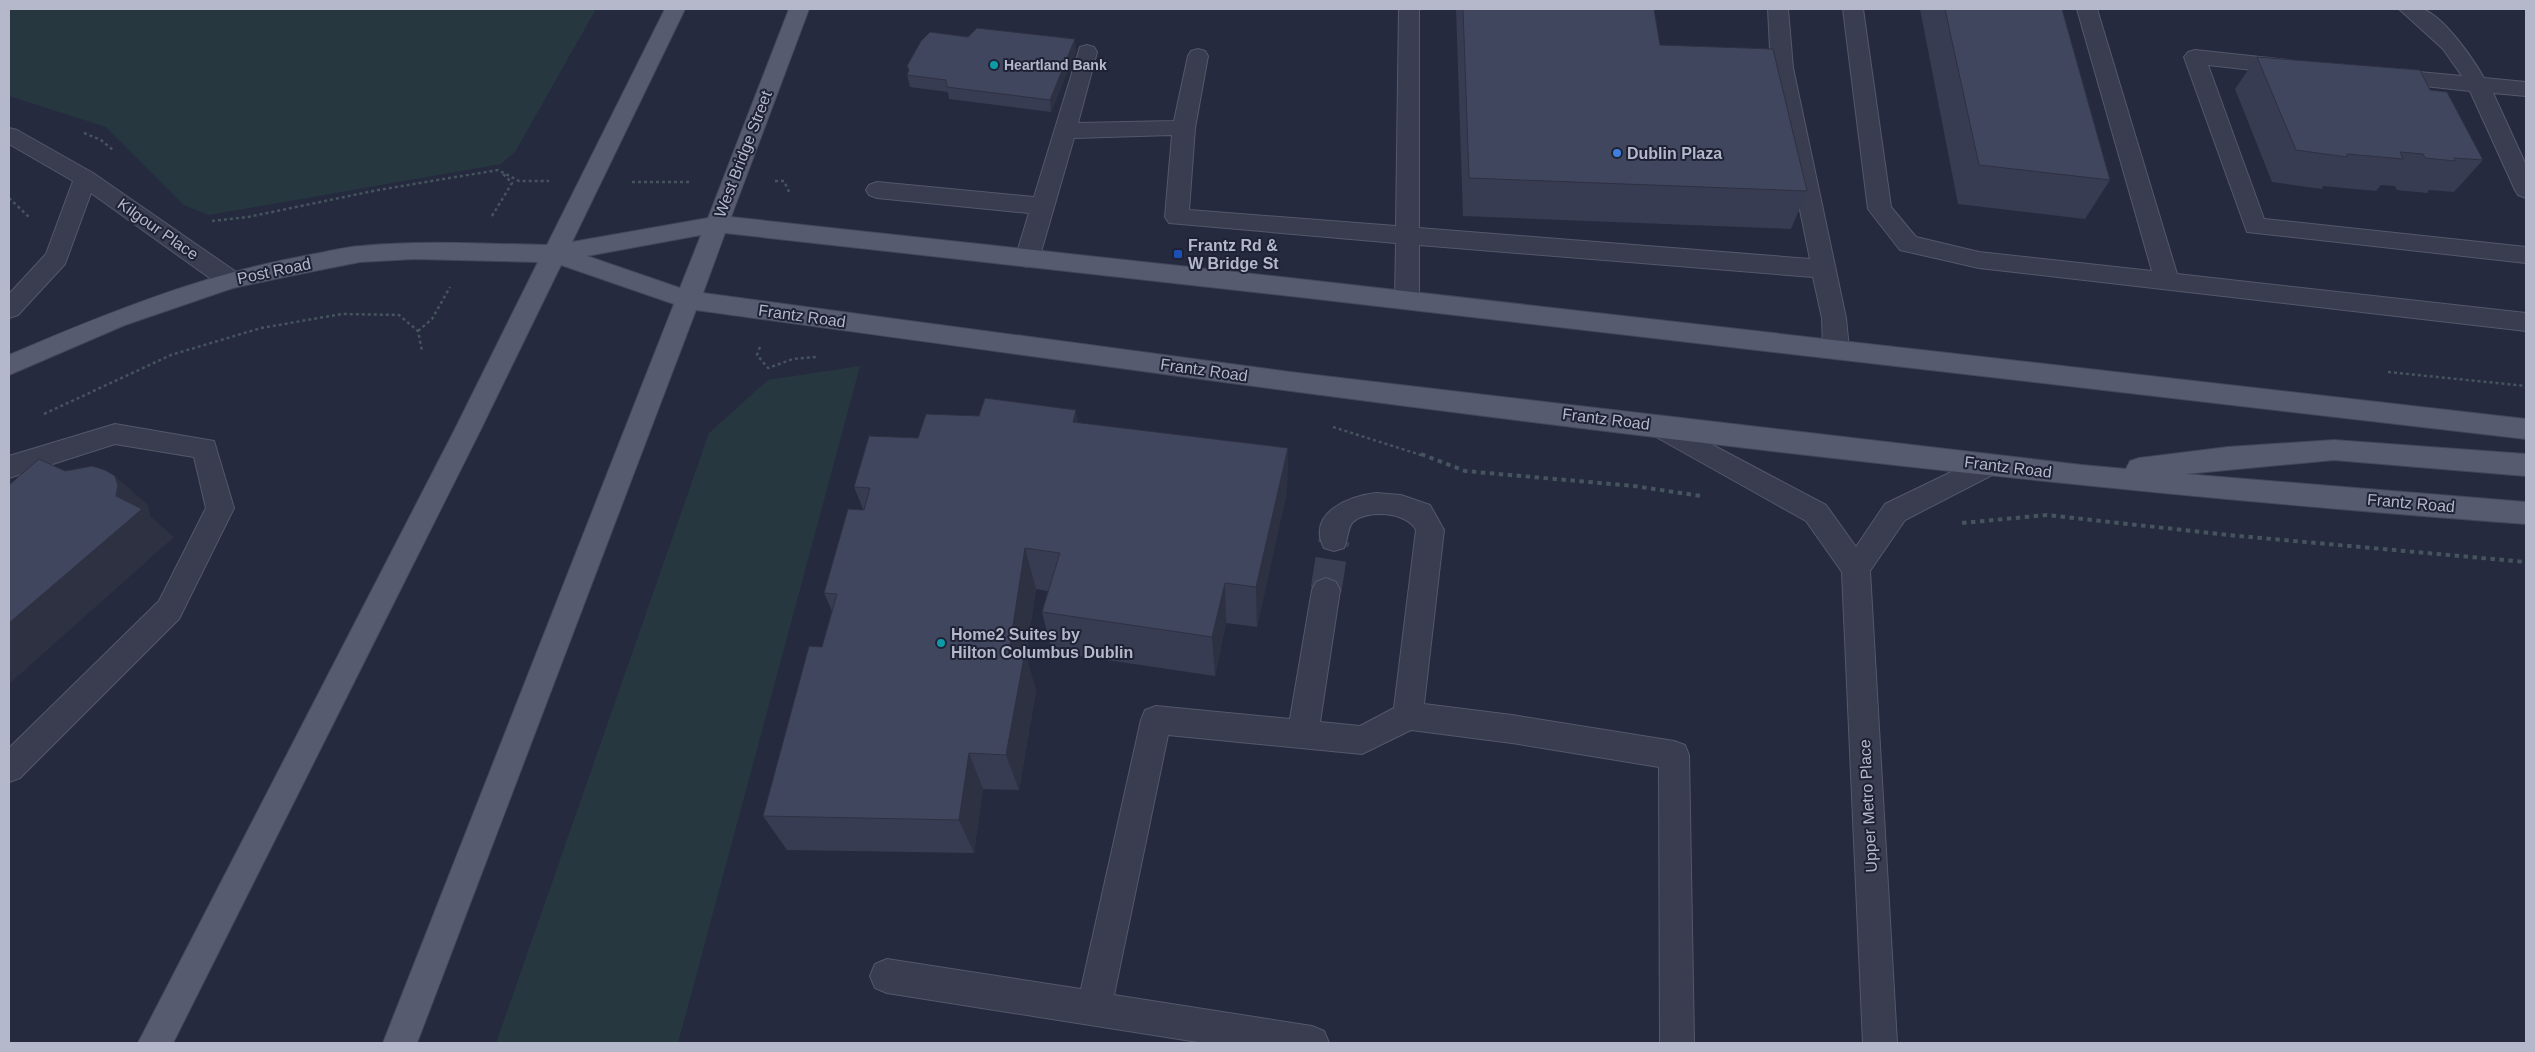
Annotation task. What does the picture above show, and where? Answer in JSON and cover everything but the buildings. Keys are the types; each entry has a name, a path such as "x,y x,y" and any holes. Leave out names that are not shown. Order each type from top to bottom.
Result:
{"main road":[{"path":"155,1043 467,431 675,9"},
{"name":"West Bridge Street","path":"400,1043 688,300 798,9"},
{"path":"554,254 717,224 1408,300 2526,429"},
{"name":"Post Road","path":"9,365 116,319 230,280 360,254 414,251 554,254"},
{"name":"Frantz Road","path":"554,254 688,300 1290,382 2082,476 2526,513"},
{"path":"2082,476 2228,458 2334,450 2526,465"}],"street":[{"path":"1408,300 1409,9"},
{"path":"1778,9 1782,68 1834,318 1836,349"},
{"path":"1853,9 1880,210 1908,244 1979,260 2526,322"},
{"path":"2088,9 2167,282"},
{"path":"2408,9 2424,18 2461,57 2478,85 2526,190"},
{"path":"1027,259 1087,52"},
{"path":"1198,56 1184,128 1177,217 1824,269"},
{"path":"2312,69 2195,57 2255,226 2526,255"},
{"path":"2370,74 2478,85 2523,86"},
{"path":"1065,131 1184,128"},
{"name":"Kilgour Place","path":"9,135 85,178 230,280"},
{"path":"9,310 57,258 85,178"},
{"path":"877,190 1043,206"},
{"path":"1658,426 1816,514 1856,569 1895,512 1989,465"},
{"path":"9,467 114,434 205,448 220,508 169,610 9,768"},
{"path":"1334,540 1338,520 1349,511 1365,505 1386,503 1405,506 1421,514 1430,530 1408,716"},
{"name":"Upper Metro Place","path":"1856,569 1880,1043"},
{"path":"1303,734 1326,590"},
{"path":"1094,1007 1156,720 1362,740 1408,716 1512,729 1674,755 1677,1043"},
{"path":"887,976 1094,1007 1312,1043"}],"path":[{"path":"418,331 432,319 512,183 498,170"},
{"path":"204,222 248,216 378,190 498,170 519,181 784,181"},
{"path":"9,198 30,217 28,226"},
{"path":"41,416 170,355 261,328 342,314 399,315 418,331 422,351"},
{"path":"757,355 768,368 793,359 826,356"},
{"path":"1324,424 1409,450 1465,471 1634,486 1703,496"},
{"path":"1957,523 1977,524 2047,515 2228,536 2526,562"}],"shaded area":[{"path":"9,9 596,9 515,152 501,164 209,215 184,205 106,127 9,96"},
{"path":"860,366 678,1043 496,1043 709,433 768,380"}],"tunnel":[{"path":"1326,590 1334,540"}],"place":[{"name":"Heartland Bank","path":"994,65"},
{"name":"Dublin Plaza","path":"1617,153"},
{"name":"Frantz Rd & W Bridge St","path":"1178,254"},
{"name":"Home2 Suites by Hilton Columbus Dublin","path":"941,643"}]}
